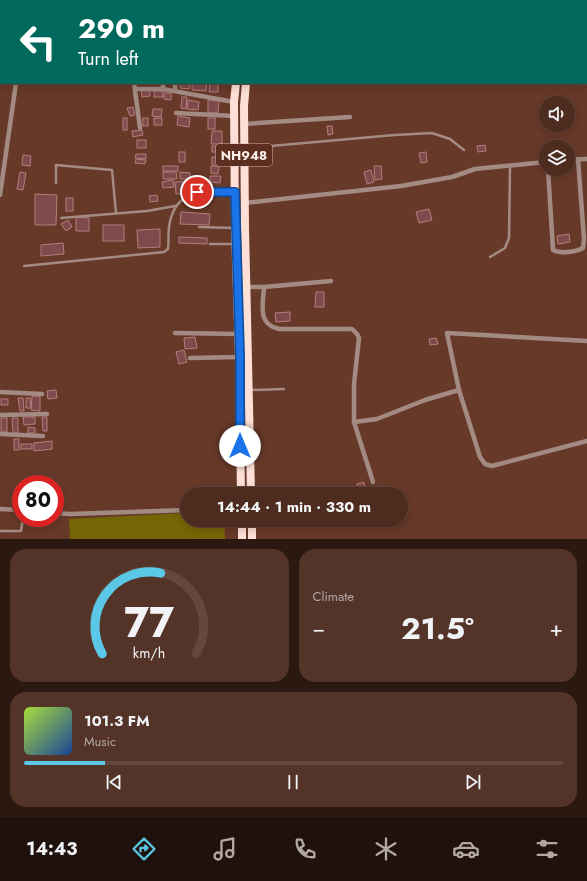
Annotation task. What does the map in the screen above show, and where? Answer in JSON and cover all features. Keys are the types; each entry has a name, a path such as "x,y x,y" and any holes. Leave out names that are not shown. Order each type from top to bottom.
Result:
{"highway":[{"name":"NH948","path":"236,84 234,102 235,244 240,357 241,487"},
{"name":"NH948","path":"246,84 244,148 251,487"},
{"path":"238,311 247,311"},
{"path":"242,527 242,539"},
{"path":"252,527 252,539"}],"street":[{"path":"0,195 16,84"},
{"path":"134,84 140,128"},
{"path":"163,84 163,89"},
{"path":"175,84 175,91"},
{"path":"136,89 163,89 234,102"},
{"path":"176,113 234,116"},
{"path":"244,124 350,117"},
{"path":"575,159 587,159"},
{"path":"548,176 552,250 558,252 580,250 583,248 584,239 578,159"},
{"path":"245,203 401,186 452,177 475,169 539,163"},
{"path":"246,287 264,287 331,281"},
{"path":"264,287 264,319 267,324 273,328 352,329 357,334 358,338 354,384 354,422 373,482"},
{"path":"175,333 239,334"},
{"path":"587,341 447,333 459,390 480,457 485,464 492,466 587,441"},
{"path":"190,358 240,357"},
{"path":"354,422 376,419 425,400 459,390"},
{"path":"0,392 42,394"},
{"path":"0,415 47,414"},
{"path":"0,434 43,436"},
{"path":"0,509 12,510"},
{"path":"64,514 180,510"}],"lane":[{"path":"244,148 432,133 450,139 464,150"},
{"path":"56,183 56,165 112,170 116,213"},
{"path":"490,258 505,248 510,238 510,165"},
{"path":"24,266 164,252 168,249 169,226 175,206 184,197 197,192 235,192"},
{"path":"61,218 175,206"},
{"path":"199,227 235,228"},
{"path":"210,244 235,244"},
{"path":"250,390 284,389"},
{"path":"0,531 21,532 22,527"}],"shaded area":[{"path":"180,513 180,527 224,527 225,539 70,539 69,519"}],"building":[{"path":"181,84 190,84 189,89 180,88"},
{"path":"192,84 207,84 206,91 192,90"},
{"path":"210,84 218,84 218,92 209,92"},
{"path":"141,90 150,90 150,96 142,97"},
{"path":"154,91 163,91 163,97 154,97"},
{"path":"164,93 171,93 171,100 164,99"},
{"path":"182,97 187,97 186,109 181,108"},
{"path":"188,100 199,102 198,110 187,109"},
{"path":"208,100 219,100 218,113 208,113"},
{"path":"133,107 135,115 130,116 127,108"},
{"path":"153,109 162,109 161,117 152,116"},
{"path":"178,116 190,118 189,127 177,125"},
{"path":"123,118 127,118 127,130 123,130"},
{"path":"143,118 148,118 148,126 143,126"},
{"path":"154,118 162,118 162,125 154,125"},
{"path":"208,118 215,118 215,129 208,129"},
{"path":"327,126 332,126 333,134 328,135"},
{"path":"142,130 143,135 133,137 132,131"},
{"path":"212,131 222,131 222,144 211,144"},
{"path":"137,140 146,140 146,148 137,148"},
{"path":"485,145 486,151 478,152 477,146"},
{"path":"212,146 222,146 222,152 212,152"},
{"path":"179,152 185,152 185,162 179,162"},
{"path":"426,152 427,162 421,163 419,153"},
{"path":"136,154 146,154 146,159 135,158"},
{"path":"23,155 31,156 30,166 22,165"},
{"path":"212,157 220,157 220,165 212,165"},
{"path":"136,159 146,160 145,164 135,163"},
{"path":"163,166 178,166 178,171 163,171"},
{"path":"211,166 219,167 218,174 211,173"},
{"path":"374,166 381,166 382,179 375,180"},
{"path":"371,170 374,182 367,184 364,172"},
{"path":"20,172 26,173 23,190 17,189"},
{"path":"163,172 176,172 177,179 163,179"},
{"path":"180,172 190,173 190,179 180,179"},
{"path":"210,176 221,176 220,183 210,182"},
{"path":"173,180 174,187 163,188 162,182"},
{"path":"187,181 188,193 176,194 175,182"},
{"path":"35,194 57,195 56,225 35,225"},
{"path":"157,195 158,201 150,202 149,196"},
{"path":"66,198 73,198 73,211 66,211"},
{"path":"429,209 432,220 419,223 416,212"},
{"path":"181,212 210,214 209,225 180,224"},
{"path":"76,217 89,218 89,231 76,231"},
{"path":"68,220 72,227 66,231 61,224"},
{"path":"103,225 124,225 124,241 103,241"},
{"path":"160,229 160,247 138,248 137,230"},
{"path":"569,234 570,242 558,244 557,236"},
{"path":"179,237 207,238 207,244 179,243"},
{"path":"63,243 64,254 41,256 41,245"},
{"path":"316,292 324,292 324,307 315,307"},
{"path":"290,312 290,321 276,322 275,313"},
{"path":"195,337 197,348 185,349 184,338"},
{"path":"436,338 438,344 430,345 429,339"},
{"path":"184,350 187,362 179,364 176,352"},
{"path":"56,390 57,398 48,399 47,391"},
{"path":"32,396 40,396 40,411 31,410"},
{"path":"18,398 23,398 24,411 20,411"},
{"path":"26,398 30,398 31,408 26,408"},
{"path":"1,399 8,399 8,405 1,405"},
{"path":"23,417 35,417 35,424 24,425"},
{"path":"42,417 47,417 47,431 43,431"},
{"path":"1,418 7,418 7,432 1,432"},
{"path":"12,418 18,418 18,433 13,433"},
{"path":"28,427 35,428 35,433 28,433"},
{"path":"14,439 19,439 19,450 14,450"},
{"path":"52,441 52,449 34,451 34,443"},
{"path":"21,444 32,444 32,449 21,449"},
{"path":"364,482 365,487 358,487 357,484"}],"route":[{"path":"197,192 235,192 235,236 240,357 240,446"}]}
